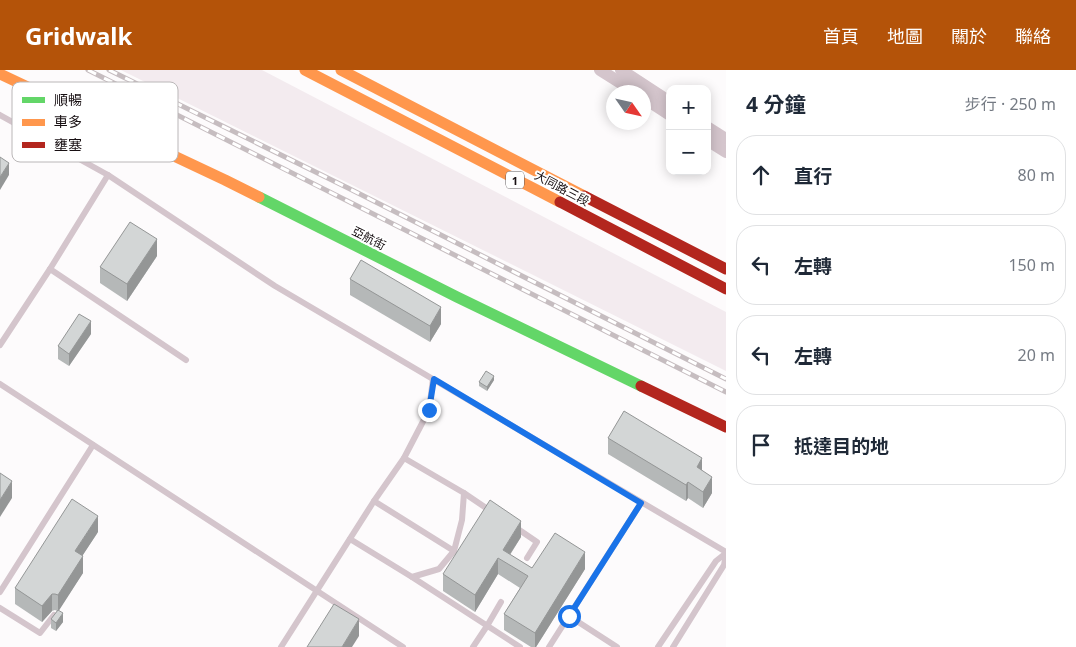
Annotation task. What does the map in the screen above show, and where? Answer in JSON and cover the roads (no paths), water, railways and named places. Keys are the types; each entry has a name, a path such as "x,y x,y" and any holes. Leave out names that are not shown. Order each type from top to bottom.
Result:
{"main road":[{"name":"大同路三段","path":"305,70 726,289"},
{"name":"大同路三段","path":"341,70 726,269"},
{"name":"亞航街","path":"0,74 17,82"},
{"name":"亞航街","path":"178,158 457,297 726,427"}],"street":[{"path":"600,70 623,85"},
{"path":"621,70 666,99"},
{"path":"651,103 666,112"},
{"path":"711,129 726,139"},
{"path":"711,143 726,152"}],"lane":[{"path":"0,124 2,116"},
{"path":"85,162 108,175 274,286 726,553"},
{"path":"0,345 108,175"},
{"path":"50,269 186,360"},
{"path":"281,647 374,501 404,458 429,410 434,379"},
{"path":"0,384 403,647"},
{"path":"0,592 93,445"},
{"path":"404,458 496,515"},
{"path":"412,577 439,569 454,551 462,520 464,494"},
{"path":"374,501 454,551"},
{"path":"549,647 641,503"},
{"path":"513,526 537,542 527,558"},
{"path":"350,539 520,647"},
{"path":"658,647 716,561 726,553"},
{"path":"673,647 724,565 726,553"},
{"path":"473,647 501,602"},
{"path":"0,608 40,633 54,615"},
{"path":"569,616 617,647"}],"railway":[{"path":"88,70 112,82"},
{"path":"109,70 133,82"},
{"path":"178,104 726,379"},
{"path":"178,115 726,392"}]}
